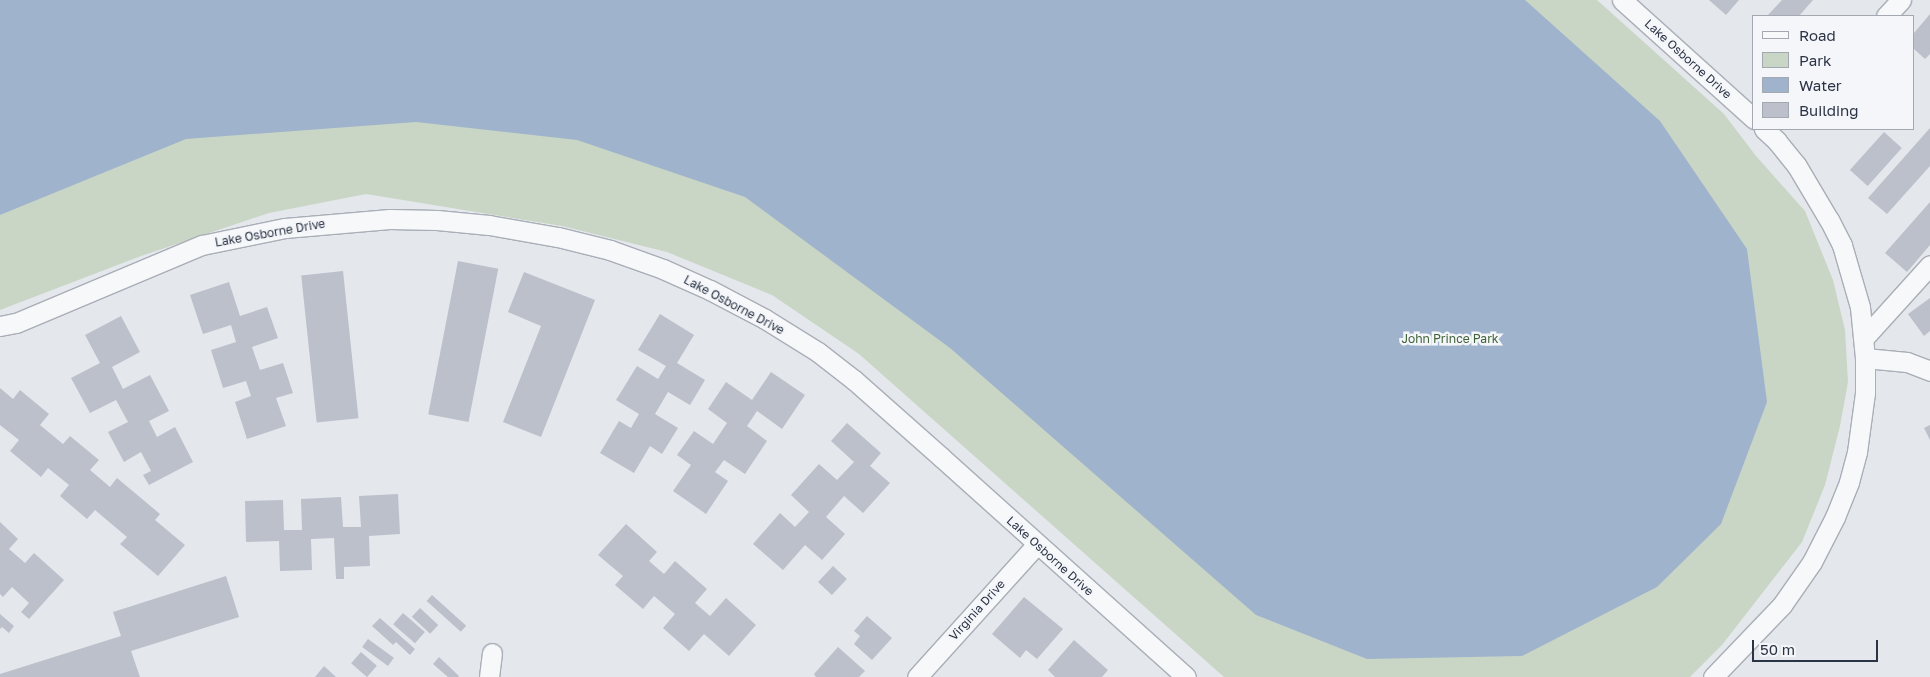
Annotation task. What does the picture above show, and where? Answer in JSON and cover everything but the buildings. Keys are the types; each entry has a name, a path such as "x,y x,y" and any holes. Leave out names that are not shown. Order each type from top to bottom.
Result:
{"street":[{"name":"Lake Osborne Drive","path":"1622,0 1752,117"},
{"path":"1887,15 1901,0"},
{"path":"1713,677 1782,605 1812,562 1835,517 1849,482 1857,452 1865,393 1864,338 1860,306 1842,245 1813,191 1776,133"},
{"name":"Lake Osborne Drive","path":"0,326 16,324 202,245 285,228 390,219 437,220 489,225 558,237 610,250 671,272 749,310 803,343 854,380 1186,677"},
{"path":"1864,338 1930,265"},
{"path":"1865,358 1907,362 1930,370"},
{"name":"Virginia Drive","path":"918,677 1037,544"},
{"path":"489,677 492,653"}],"green space":[{"name":"John Prince Park","path":"0,0 1597,0 1724,114 1756,156 1805,211 1833,280 1845,330 1848,382 1840,426 1825,485 1802,542 1722,645 1690,677 1224,677 859,354 772,295 667,252 562,226 366,194 269,213 141,256 0,310"}],"water":[{"name":"John Prince Park","path":"0,0 1525,0 1660,121 1747,249 1767,402 1721,524 1657,587 1522,656 1367,659 1256,615 950,348 745,197 577,140 416,122 186,139 0,215"}]}
